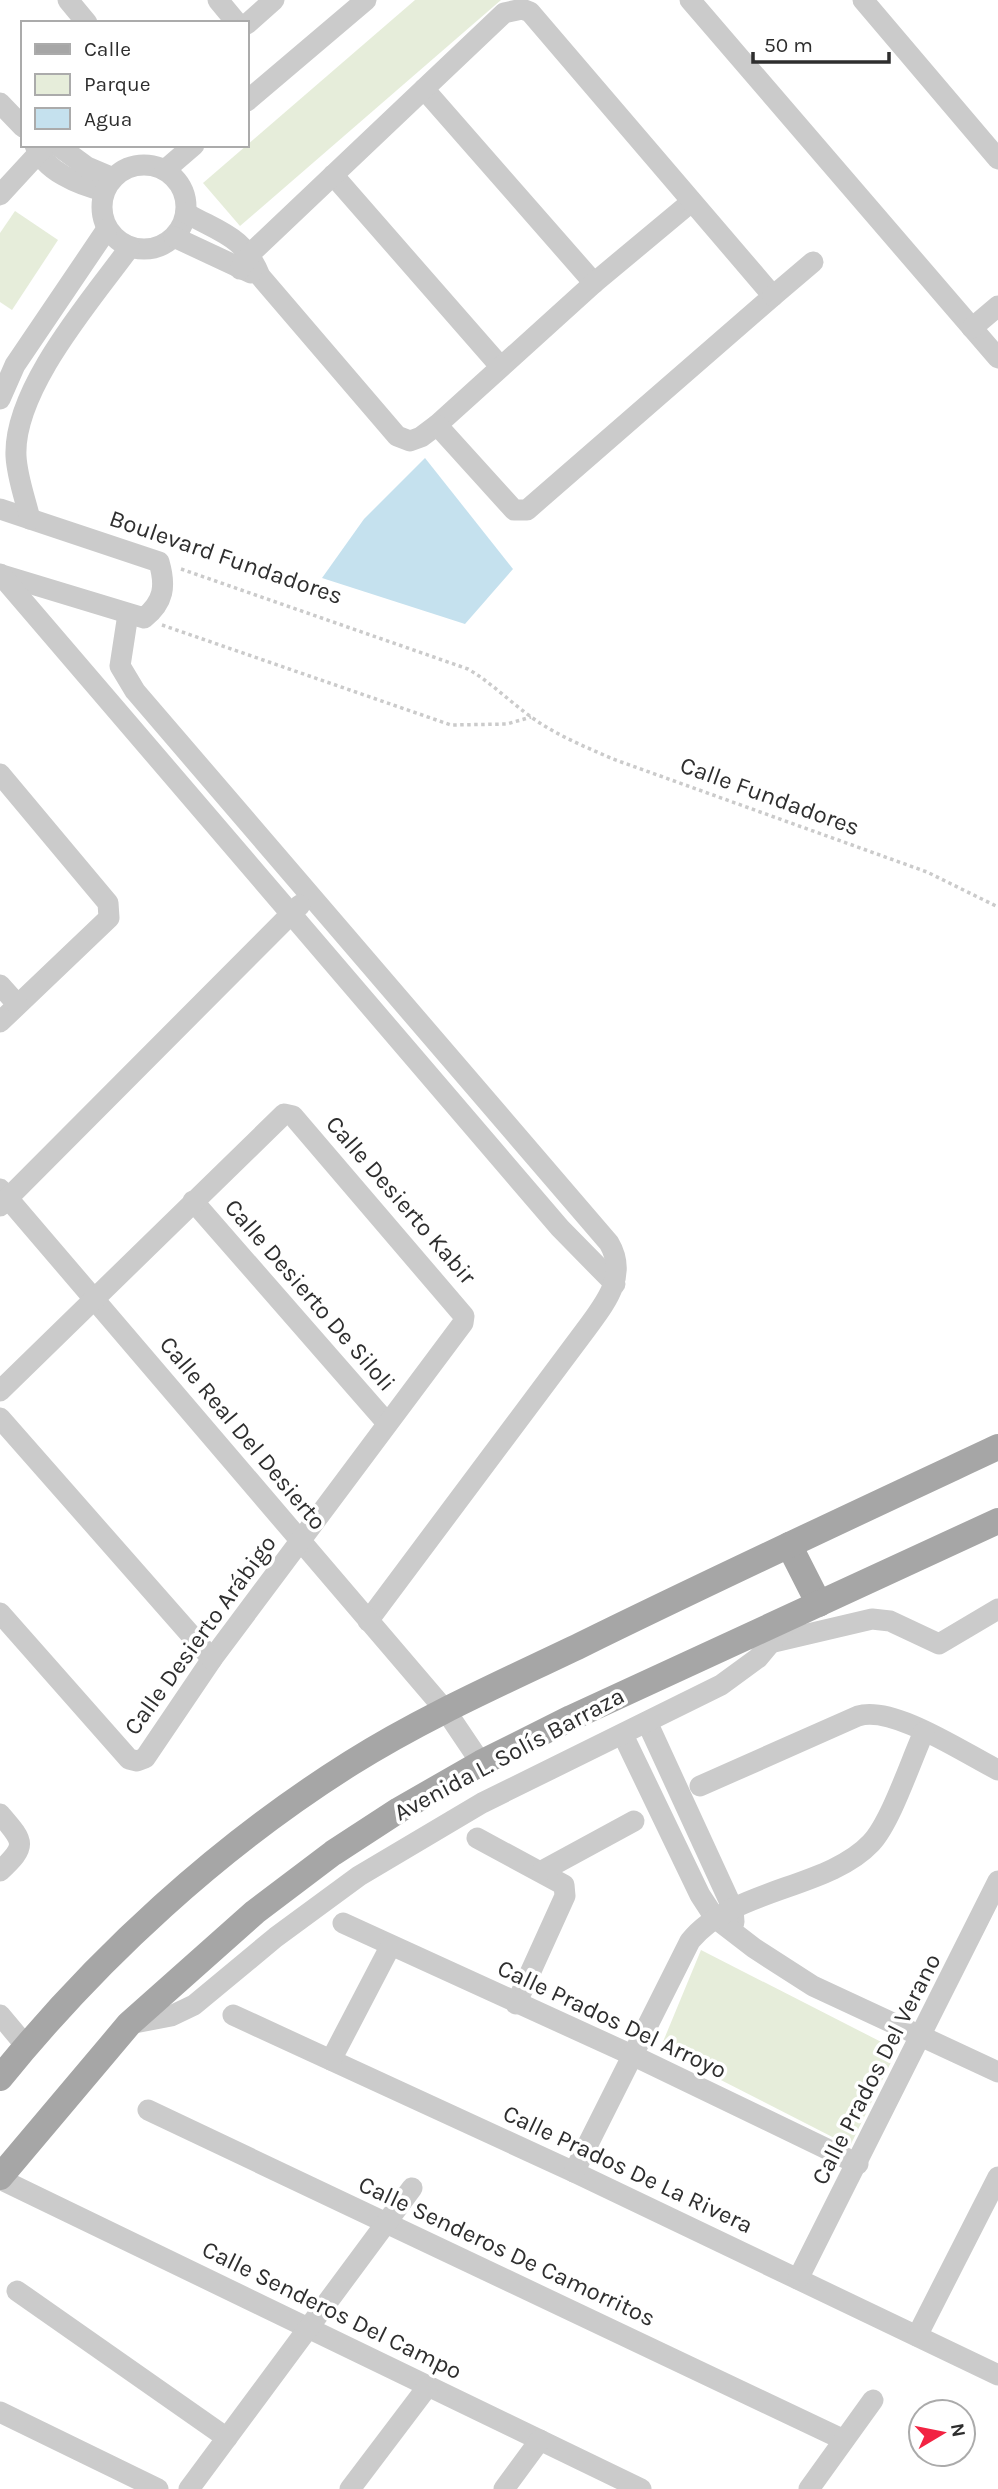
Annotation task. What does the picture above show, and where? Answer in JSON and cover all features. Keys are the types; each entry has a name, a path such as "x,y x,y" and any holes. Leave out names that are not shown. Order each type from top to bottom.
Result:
{"main road":[{"path":"0,2078 26,2046 134,1934 201,1873 261,1825 352,1762 446,1711 998,1447"},
{"name":"Avenida L. Solís Barraza","path":"0,2178 129,2024 255,1912 333,1853 399,1810 481,1763 998,1521"},
{"path":"789,1545 818,1604"}],"street":[{"path":"68,0 85,21"},
{"path":"218,0 235,21"},
{"path":"248,23 274,0"},
{"path":"248,99 366,0"},
{"path":"690,0 998,358"},
{"path":"863,0 998,159"},
{"path":"250,266 333,175 424,89 505,13 522,9 530,12 690,203 773,296"},
{"path":"424,89 594,283"},
{"path":"0,103 21,125"},
{"path":"0,195 44,147 87,167 108,184"},
{"path":"165,170 192,147"},
{"path":"137,164 165,170 182,188 186,213 174,237 161,246 146,250 130,247 117,240 107,229 102,217 108,184 137,164"},
{"path":"333,175 500,366"},
{"path":"186,213 233,238 250,266 397,436 404,441 414,441 437,425 594,283 690,203"},
{"path":"24,411 0,401 21,354 107,229"},
{"path":"174,237 250,266"},
{"path":"30,519 16,454 24,411 49,360 130,247"},
{"path":"437,425 513,510 527,510 813,262"},
{"path":"972,328 998,306"},
{"name":"Boulevard Fundadores","path":"0,509 159,562"},
{"path":"159,562 163,576 162,597 136,616 120,657 124,676 609,1243 618,1263 615,1284 557,1370 368,1620"},
{"path":"0,574 136,616"},
{"path":"0,574 560,1228 615,1284"},
{"path":"0,774 111,907 109,918 0,1022"},
{"path":"3,1198 310,895"},
{"path":"0,985 17,1004"},
{"name":"Calle Desierto Kabir","path":"93,1298 280,1117 293,1116 464,1317 463,1323 300,1541"},
{"name":"Calle Real Del Desierto","path":"3,1198 93,1298 446,1711 481,1763"},
{"name":"Calle Desierto De Siloli","path":"193,1201 387,1423"},
{"path":"0,1391 93,1298"},
{"path":"0,1418 212,1659"},
{"name":"Calle Desierto Arábigo","path":"0,1613 132,1761 145,1758 212,1659 300,1541"},
{"path":"774,1642 872,1619 890,1621 939,1644 998,1609"},
{"path":"129,2024 171,2016 194,2005 276,1937 359,1876 482,1803 721,1685 744,1670 774,1642 793,1616"},
{"path":"700,1786 867,1713 883,1714 998,1770"},
{"path":"646,1722 724,1913 736,1934 813,1986 998,2072"},
{"path":"574,2172 690,1941 724,1913 839,1864 872,1842 924,1732"},
{"path":"622,1735 700,1895 724,1913"},
{"path":"0,1814 18,1835 21,1847 20,1852 0,1871"},
{"path":"542,1871 634,1821"},
{"path":"477,1838 564,1885 565,1896 516,2004"},
{"name":"Calle Prados Del Verano","path":"798,2279 923,2036 998,1881"},
{"name":"Calle Prados Del Arroyo","path":"343,1923 390,1947 634,2056 858,2164"},
{"path":"331,2060 390,1947"},
{"path":"0,2015 26,2046"},
{"name":"Calle Prados De La Rivera","path":"233,2015 574,2172 998,2375"},
{"name":"Calle Senderos De Camorritos","path":"148,2110 844,2440"},
{"path":"916,2336 998,2177"},
{"name":"Calle Senderos Del Campo","path":"0,2178 641,2489"},
{"path":"189,2489 412,2188"},
{"path":"17,2291 227,2438"},
{"path":"351,2489 428,2386"},
{"path":"809,2489 873,2400"},
{"path":"0,2412 158,2489"},
{"path":"504,2489 540,2441"}],"path":[{"name":"Boulevard Fundadores","path":"159,562 468,668 489,681 531,717"},
{"path":"136,616 451,725 469,727 507,724 531,717"},
{"name":"Calle Fundadores","path":"531,717 569,740 612,759 927,872 998,907"}],"green space":[{"path":"415,0 501,0 240,226 203,183 248,147 248,144"},
{"path":"15,211 58,240 12,310 0,302 0,233"},
{"path":"701,1950 897,2050 850,2146 660,2049"}],"water":[{"path":"425,458 513,569 465,624 322,578 364,519"}]}
